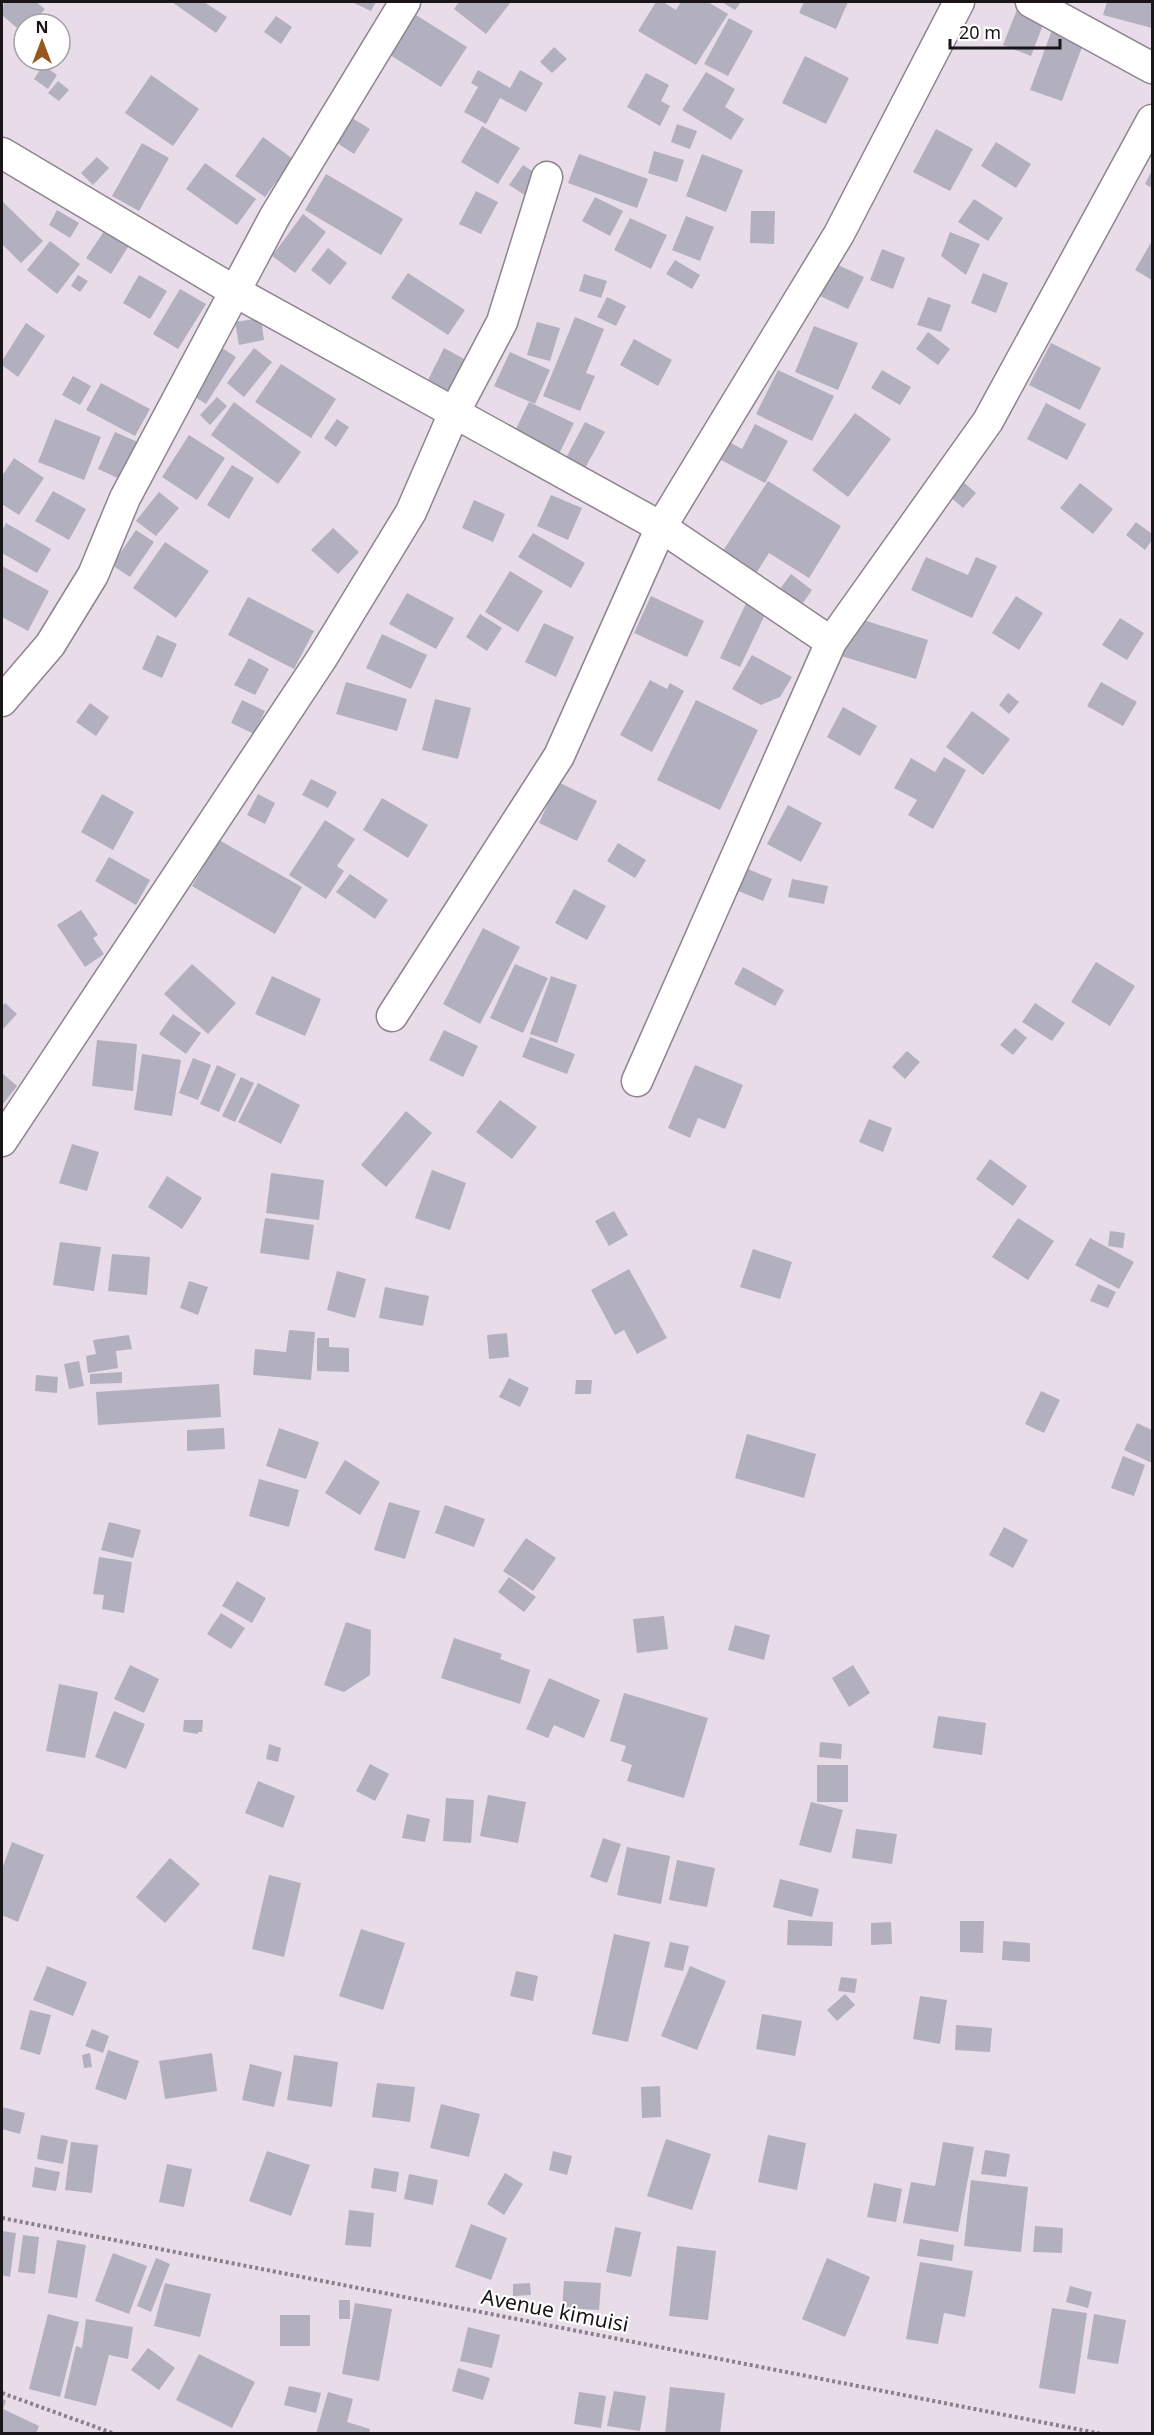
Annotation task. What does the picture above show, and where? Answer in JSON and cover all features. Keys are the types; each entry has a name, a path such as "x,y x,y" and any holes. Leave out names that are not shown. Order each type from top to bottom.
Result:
{"street":[{"path":"2,701 50,645 93,575 125,498 275,216 405,2"},
{"path":"392,1016 559,756 660,527 839,234 959,2"},
{"path":"1031,2 1152,68"},
{"path":"637,1081 831,642 988,421 1152,120"},
{"path":"2,153 236,292 660,527 831,642"},
{"path":"2,1141 322,658 411,512 454,413 502,321 547,177"}],"path":[{"name":"Avenue kimuisi","path":"2,2218 1102,2433"},
{"path":"2,2393 115,2433"}],"building":[{"path":"4,2 36,2 45,9 42,12 12,12 12,24 2,15"},
{"path":"172,2 204,2 227,17 216,33"},
{"path":"352,2 376,2 371,11"},
{"path":"459,2 511,2 486,34 454,9"},
{"path":"656,2 663,2 676,10 681,2 708,2 728,14 696,65 638,31"},
{"path":"722,2 741,2 735,10"},
{"path":"804,2 848,2 836,29 799,13"},
{"path":"1107,2 1152,2 1152,28 1103,15"},
{"path":"1018,7 1046,17 1031,56 1003,45"},
{"path":"416,15 467,47 441,87 390,55"},
{"path":"276,16 292,27 281,44 264,32"},
{"path":"729,18 753,31 728,76 704,64"},
{"path":"1053,27 1085,39 1062,101 1030,90"},
{"path":"554,47 567,59 552,73 540,62"},
{"path":"805,56 849,78 826,124 782,103"},
{"path":"478,70 510,88 520,70 543,83 526,112 500,98 486,124 464,112 478,87 471,83"},
{"path":"38,72 53,72 57,75 48,89 34,79"},
{"path":"706,72 735,89 725,107 744,119 731,140 682,110"},
{"path":"646,73 669,85 661,101 670,106 660,126 627,107"},
{"path":"151,75 199,109 173,146 125,113"},
{"path":"58,81 69,90 59,101 48,93"},
{"path":"352,118 370,129 354,154 337,143"},
{"path":"677,124 697,131 690,149 671,142"},
{"path":"482,126 520,148 498,184 461,162"},
{"path":"936,129 973,149 950,191 913,172"},
{"path":"263,137 293,159 265,197 235,176"},
{"path":"996,142 1031,164 1016,188 981,166"},
{"path":"142,143 169,158 139,211 112,196"},
{"path":"654,151 684,160 677,182 648,173"},
{"path":"579,154 648,179 637,208 568,183"},
{"path":"702,154 743,170 726,212 686,196"},
{"path":"97,157 109,168 93,185 81,173"},
{"path":"205,163 256,199 237,225 186,189"},
{"path":"523,165 540,176 526,196 509,185"},
{"path":"1152,170 1152,188 1145,184"},
{"path":"326,174 403,219 381,255 305,210"},
{"path":"476,191 498,202 481,234 459,224"},
{"path":"595,197 623,211 610,236 582,221"},
{"path":"974,199 1003,218 988,241 958,222"},
{"path":"2,201 43,241 21,263 2,244"},
{"path":"57,210 79,223 70,238 49,225"},
{"path":"751,211 775,211 774,244 750,243"},
{"path":"303,214 326,232 295,273 272,256"},
{"path":"686,216 714,227 700,261 672,250"},
{"path":"630,218 667,235 651,269 614,250"},
{"path":"109,224 133,239 111,274 86,258"},
{"path":"950,232 980,244 966,275 941,256"},
{"path":"50,241 80,264 57,294 27,270"},
{"path":"1152,241 1152,280 1135,270"},
{"path":"328,248 347,263 330,285 311,270"},
{"path":"882,249 905,258 893,289 870,280"},
{"path":"675,260 700,275 692,289 666,274"},
{"path":"834,263 864,277 848,309 818,295"},
{"path":"408,273 465,310 448,335 391,298"},
{"path":"983,273 1008,283 996,313 971,303"},
{"path":"584,274 607,281 601,298 579,291"},
{"path":"78,275 88,281 80,292 71,286"},
{"path":"139,275 167,291 150,319 123,303"},
{"path":"180,289 206,304 178,349 153,334"},
{"path":"607,297 626,306 616,326 597,317"},
{"path":"928,297 951,305 941,332 917,325"},
{"path":"575,317 604,329 586,373 595,376 580,411 543,396"},
{"path":"261,318 264,340 239,345 235,322"},
{"path":"537,322 560,328 550,361 527,355"},
{"path":"26,323 45,336 18,377 2,365 2,361"},
{"path":"814,326 858,343 838,390 795,372"},
{"path":"928,332 950,349 938,365 916,349"},
{"path":"634,339 672,360 658,386 620,365"},
{"path":"1051,343 1101,368 1080,410 1029,385"},
{"path":"219,346 236,357 206,404 189,393"},
{"path":"254,348 272,362 244,397 227,383"},
{"path":"444,348 466,360 447,393 427,382"},
{"path":"510,352 550,370 535,404 494,386"},
{"path":"281,364 336,399 311,438 255,402"},
{"path":"778,370 834,396 812,441 756,414"},
{"path":"882,370 911,387 900,405 871,388"},
{"path":"73,376 91,386 80,405 62,395"},
{"path":"101,383 150,409 135,436 86,410"},
{"path":"217,397 227,406 210,425 200,415"},
{"path":"234,402 301,452 278,484 211,435"},
{"path":"529,402 574,423 557,458 512,437"},
{"path":"1046,403 1086,424 1067,460 1027,439"},
{"path":"855,413 891,439 848,497 812,470"},
{"path":"55,419 101,437 84,480 38,462"},
{"path":"337,419 349,427 336,447 324,438"},
{"path":"585,422 605,432 585,468 566,458"},
{"path":"755,424 788,441 765,483 721,460 731,443 742,449"},
{"path":"115,432 140,443 122,480 98,469"},
{"path":"189,435 225,458 197,500 162,477"},
{"path":"14,458 44,478 19,515 2,504 2,476"},
{"path":"232,465 254,478 229,519 207,505"},
{"path":"961,480 976,493 963,508 948,495"},
{"path":"768,481 841,526 809,578 769,553 755,575 721,554"},
{"path":"1080,483 1113,509 1093,534 1060,508"},
{"path":"53,491 86,509 69,540 35,521"},
{"path":"159,492 179,508 156,536 136,521"},
{"path":"551,495 582,508 568,540 537,526"},
{"path":"474,500 505,514 493,542 462,528"},
{"path":"1136,522 1152,534 1152,540 1145,550 1126,535"},
{"path":"6,523 51,549 37,573 2,553 2,531"},
{"path":"333,528 359,552 338,574 311,550"},
{"path":"136,530 154,542 130,577 112,565"},
{"path":"533,533 585,563 571,588 518,557"},
{"path":"165,542 209,571 176,618 133,588"},
{"path":"926,557 968,575 976,557 997,566 972,618 911,590"},
{"path":"2,566 49,591 28,631 2,617"},
{"path":"510,571 543,591 518,632 485,612"},
{"path":"791,574 812,590 798,610 776,594"},
{"path":"407,593 454,618 436,649 389,624"},
{"path":"751,593 771,602 740,667 720,658"},
{"path":"651,596 704,621 687,657 634,633"},
{"path":"1016,596 1043,613 1019,650 992,633"},
{"path":"248,597 314,631 294,669 228,635"},
{"path":"480,614 502,628 487,651 466,637"},
{"path":"850,616 928,640 916,679 838,655"},
{"path":"1120,618 1144,633 1127,660 1102,645"},
{"path":"544,623 574,637 556,677 525,662"},
{"path":"382,634 427,655 411,689 366,668"},
{"path":"157,635 177,644 162,678 142,669"},
{"path":"752,655 792,677 780,697 761,705 732,689"},
{"path":"249,658 269,669 255,695 234,685"},
{"path":"650,680 667,689 670,683 684,691 652,752 620,735"},
{"path":"346,682 407,699 397,731 336,714"},
{"path":"1101,682 1137,702 1123,726 1087,706"},
{"path":"1008,693 1019,702 1009,714 999,705"},
{"path":"435,699 471,708 458,759 422,750"},
{"path":"242,700 265,711 254,734 231,723"},
{"path":"696,700 758,730 720,810 657,780"},
{"path":"90,703 109,717 96,736 76,722"},
{"path":"843,707 877,726 860,756 827,737"},
{"path":"972,711 1010,739 983,775 946,747"},
{"path":"944,757 966,770 933,829 908,815 917,800 894,788 911,758 935,772"},
{"path":"311,779 337,792 328,808 302,795"},
{"path":"558,782 597,801 577,841 539,823"},
{"path":"102,794 134,812 113,850 81,832"},
{"path":"258,794 275,803 265,824 247,815"},
{"path":"382,798 428,825 408,858 363,830"},
{"path":"788,805 822,823 801,862 767,844"},
{"path":"325,820 355,839 337,866 344,871 326,899 289,875"},
{"path":"219,840 302,887 275,934 192,886"},
{"path":"618,843 646,860 635,878 607,861"},
{"path":"109,857 150,880 136,905 95,881"},
{"path":"736,864 772,879 763,901 726,886"},
{"path":"350,874 388,900 375,919 336,892"},
{"path":"792,879 828,886 824,904 788,897"},
{"path":"574,889 606,906 587,940 555,923"},
{"path":"81,910 98,935 93,938 104,954 85,967 57,925"},
{"path":"483,928 520,947 480,1024 443,1004"},
{"path":"1096,962 1135,986 1110,1026 1071,1002"},
{"path":"192,964 236,1003 208,1034 164,994"},
{"path":"515,964 548,978 523,1033 490,1018"},
{"path":"743,967 784,990 775,1006 734,984"},
{"path":"272,976 321,999 305,1036 255,1014"},
{"path":"551,976 577,985 557,1043 530,1034"},
{"path":"5,1003 17,1014 2,1030 2,1006"},
{"path":"1035,1003 1065,1023 1052,1041 1022,1022"},
{"path":"173,1014 201,1033 186,1054 159,1034"},
{"path":"1015,1028 1027,1038 1013,1055 1000,1045"},
{"path":"444,1030 478,1046 463,1077 429,1060"},
{"path":"530,1037 575,1054 567,1074 522,1057"},
{"path":"97,1040 137,1044 133,1091 92,1086"},
{"path":"907,1051 920,1062 905,1079 892,1067"},
{"path":"142,1054 181,1060 172,1116 134,1110"},
{"path":"193,1058 211,1065 198,1100 179,1093"},
{"path":"217,1065 236,1074 219,1112 200,1104"},
{"path":"695,1065 743,1085 725,1129 698,1118 690,1138 668,1128"},
{"path":"2,1073 17,1086 3,1104 2,1102"},
{"path":"241,1077 254,1083 235,1122 222,1116"},
{"path":"258,1083 300,1105 281,1144 238,1122"},
{"path":"500,1100 537,1127 512,1159 476,1132"},
{"path":"406,1111 432,1133 386,1187 361,1165"},
{"path":"869,1119 892,1128 883,1152 859,1142"},
{"path":"72,1144 99,1152 87,1191 59,1183"},
{"path":"990,1159 1027,1186 1013,1206 976,1179"},
{"path":"432,1170 466,1183 450,1230 415,1218"},
{"path":"271,1173 324,1180 319,1220 266,1213"},
{"path":"167,1176 202,1198 182,1229 148,1207"},
{"path":"614,1211 628,1235 609,1246 595,1221"},
{"path":"265,1218 314,1225 309,1260 260,1253"},
{"path":"1018,1218 1054,1241 1028,1280 992,1257"},
{"path":"1110,1231 1125,1233 1123,1248 1108,1246"},
{"path":"1090,1238 1134,1262 1119,1289 1075,1265"},
{"path":"60,1242 101,1247 94,1291 53,1285"},
{"path":"753,1249 792,1262 780,1299 740,1287"},
{"path":"112,1254 150,1257 147,1295 108,1291"},
{"path":"629,1269 667,1338 637,1354 624,1330 615,1335 591,1290"},
{"path":"337,1271 366,1279 355,1318 327,1310"},
{"path":"189,1281 208,1287 198,1315 180,1308"},
{"path":"1098,1284 1116,1292 1108,1308 1090,1301"},
{"path":"385,1287 429,1296 423,1326 379,1318"},
{"path":"289,1330 315,1332 311,1380 253,1375 255,1349 286,1352"},
{"path":"507,1333 509,1357 489,1359 487,1335"},
{"path":"129,1335 132,1349 116,1351 118,1368 88,1373 86,1356 96,1354 93,1340"},
{"path":"317,1338 329,1338 329,1347 349,1348 349,1372 317,1371"},
{"path":"79,1361 84,1386 69,1389 64,1364"},
{"path":"122,1372 122,1383 90,1384 90,1374"},
{"path":"36,1375 58,1377 57,1393 35,1391"},
{"path":"509,1378 529,1388 520,1407 499,1397"},
{"path":"576,1380 592,1380 591,1394 575,1394"},
{"path":"219,1384 221,1417 98,1425 96,1392"},
{"path":"1041,1391 1060,1400 1044,1433 1025,1424"},
{"path":"1137,1423 1152,1430 1152,1463 1124,1450"},
{"path":"224,1428 225,1449 187,1451 187,1430"},
{"path":"279,1428 319,1442 306,1479 266,1466"},
{"path":"747,1434 816,1454 804,1498 735,1478"},
{"path":"1123,1456 1145,1465 1134,1496 1111,1488"},
{"path":"345,1460 380,1482 360,1515 325,1493"},
{"path":"259,1479 299,1490 289,1527 249,1516"},
{"path":"389,1502 420,1511 405,1559 374,1550"},
{"path":"445,1505 485,1519 474,1547 435,1533"},
{"path":"109,1522 141,1530 133,1558 101,1550"},
{"path":"1004,1527 1028,1540 1013,1568 989,1555"},
{"path":"526,1538 556,1558 533,1591 503,1571"},
{"path":"99,1557 132,1562 124,1613 102,1609 104,1595 93,1594"},
{"path":"509,1577 536,1597 524,1612 498,1592"},
{"path":"237,1581 266,1598 252,1623 222,1606"},
{"path":"221,1613 245,1628 231,1649 207,1634"},
{"path":"664,1616 668,1649 637,1653 633,1619"},
{"path":"346,1622 371,1630 370,1675 344,1692 324,1685"},
{"path":"735,1625 770,1635 764,1660 728,1650"},
{"path":"454,1638 502,1654 500,1659 530,1670 520,1704 441,1678"},
{"path":"130,1665 159,1679 144,1713 114,1699"},
{"path":"853,1665 870,1693 849,1707 832,1678"},
{"path":"549,1678 600,1700 584,1738 554,1725 548,1738 526,1729"},
{"path":"59,1684 98,1692 85,1758 46,1751"},
{"path":"624,1693 708,1718 684,1798 627,1781 632,1765 621,1761 626,1746 610,1741"},
{"path":"114,1711 145,1724 126,1769 95,1757"},
{"path":"938,1716 986,1723 982,1755 933,1748"},
{"path":"184,1720 203,1720 202,1732 198,1734 183,1731"},
{"path":"820,1742 842,1744 841,1759 819,1757"},
{"path":"269,1744 281,1748 278,1762 266,1759"},
{"path":"370,1764 389,1774 375,1801 356,1791"},
{"path":"817,1765 848,1765 848,1802 817,1802"},
{"path":"258,1781 295,1796 283,1828 245,1813"},
{"path":"488,1795 526,1802 518,1843 480,1836"},
{"path":"446,1798 474,1800 471,1843 443,1841"},
{"path":"811,1802 843,1810 831,1853 799,1845"},
{"path":"407,1814 430,1819 425,1842 402,1838"},
{"path":"856,1829 897,1834 892,1864 852,1858"},
{"path":"603,1838 621,1844 607,1883 590,1877"},
{"path":"12,1842 44,1855 18,1922 2,1915 2,1869"},
{"path":"627,1847 670,1856 661,1904 617,1895"},
{"path":"170,1858 200,1884 165,1923 136,1897"},
{"path":"677,1860 715,1868 707,1907 669,1900"},
{"path":"269,1875 301,1883 284,1957 252,1949"},
{"path":"780,1879 819,1889 812,1917 773,1907"},
{"path":"788,1920 833,1922 832,1946 787,1945"},
{"path":"960,1921 984,1921 983,1953 960,1952"},
{"path":"891,1922 892,1944 871,1945 871,1923"},
{"path":"361,1929 405,1943 383,2010 339,1996"},
{"path":"614,1934 650,1942 628,2042 592,2034"},
{"path":"1003,1941 1030,1943 1030,1962 1002,1960"},
{"path":"670,1942 689,1946 683,1971 664,1967"},
{"path":"47,1966 87,1982 73,2016 33,2000"},
{"path":"690,1966 726,1981 697,2050 661,2036"},
{"path":"516,1971 538,1976 533,2001 510,1996"},
{"path":"841,1977 857,1979 855,1993 838,1991"},
{"path":"845,1994 855,2005 837,2021 827,2010"},
{"path":"920,1996 947,2000 940,2044 913,2039"},
{"path":"30,2010 51,2015 40,2055 20,2049"},
{"path":"762,2014 802,2021 795,2056 756,2049"},
{"path":"956,2025 992,2028 990,2052 955,2050"},
{"path":"92,2029 109,2036 103,2053 85,2046"},
{"path":"108,2050 139,2061 126,2100 95,2089"},
{"path":"90,2053 92,2067 84,2068 82,2055"},
{"path":"212,2053 217,2091 165,2099 159,2061"},
{"path":"294,2055 338,2062 332,2107 287,2100"},
{"path":"250,2064 282,2072 274,2107 242,2100"},
{"path":"377,2083 415,2087 410,2122 372,2117"},
{"path":"660,2086 661,2117 642,2118 641,2087"},
{"path":"441,2104 480,2114 469,2157 430,2148"},
{"path":"2,2107 25,2113 20,2134 2,2129"},
{"path":"41,2135 68,2140 63,2164 37,2159"},
{"path":"768,2135 806,2143 797,2190 758,2182"},
{"path":"666,2139 711,2154 692,2210 647,2196"},
{"path":"71,2142 98,2145 92,2193 65,2190"},
{"path":"943,2142 974,2147 958,2232 903,2223 911,2182 935,2186"},
{"path":"985,2150 1010,2154 1006,2177 981,2174"},
{"path":"267,2151 310,2165 291,2216 249,2201"},
{"path":"553,2151 572,2156 567,2175 549,2170"},
{"path":"167,2164 192,2169 184,2207 159,2202"},
{"path":"35,2167 60,2172 56,2191 32,2187"},
{"path":"374,2168 399,2172 396,2192 371,2188"},
{"path":"505,2173 523,2184 504,2215 487,2204"},
{"path":"409,2174 438,2180 433,2205 404,2199"},
{"path":"971,2180 1028,2187 1021,2252 964,2246"},
{"path":"874,2183 902,2189 896,2222 867,2217"},
{"path":"349,2210 374,2213 371,2247 345,2245"},
{"path":"471,2224 507,2238 491,2280 455,2267"},
{"path":"1035,2226 1063,2228 1062,2253 1033,2252"},
{"path":"615,2227 641,2232 631,2277 606,2272"},
{"path":"2,2231 16,2233 10,2277 2,2275"},
{"path":"23,2235 39,2237 35,2274 18,2272"},
{"path":"920,2239 954,2245 952,2261 917,2256"},
{"path":"57,2240 86,2245 77,2298 48,2293"},
{"path":"677,2246 716,2251 708,2320 669,2316"},
{"path":"113,2253 147,2266 129,2314 95,2301"},
{"path":"156,2258 170,2264 151,2312 137,2306"},
{"path":"827,2258 870,2277 845,2337 802,2319"},
{"path":"920,2262 973,2271 965,2317 944,2313 938,2344 906,2339"},
{"path":"564,2281 601,2283 599,2310 562,2308"},
{"path":"165,2283 211,2294 200,2337 154,2326"},
{"path":"530,2283 531,2295 513,2296 513,2284"},
{"path":"1070,2286 1092,2292 1088,2308 1066,2302"},
{"path":"339,2300 350,2300 350,2319 339,2319"},
{"path":"355,2303 392,2309 379,2381 342,2374"},
{"path":"1052,2308 1087,2313 1075,2394 1039,2388"},
{"path":"48,2314 79,2322 60,2397 29,2389"},
{"path":"1094,2314 1126,2320 1118,2364 1087,2359"},
{"path":"280,2315 310,2315 310,2346 280,2346"},
{"path":"86,2319 133,2327 128,2359 109,2355 96,2406 64,2398 76,2346 82,2348"},
{"path":"468,2327 500,2335 492,2368 460,2361"},
{"path":"148,2348 175,2368 159,2390 131,2370"},
{"path":"199,2354 255,2382 232,2428 176,2400"},
{"path":"458,2368 490,2378 483,2400 452,2391"},
{"path":"289,2386 321,2393 316,2413 284,2405"},
{"path":"670,2387 725,2393 720,2434 665,2434"},
{"path":"614,2391 646,2396 640,2431 607,2426"},
{"path":"328,2392 353,2399 347,2422 370,2429 369,2434 316,2434"},
{"path":"579,2392 606,2396 601,2428 574,2424"},
{"path":"2,2398 6,2401 3,2409 39,2426 36,2434 2,2434"}]}
